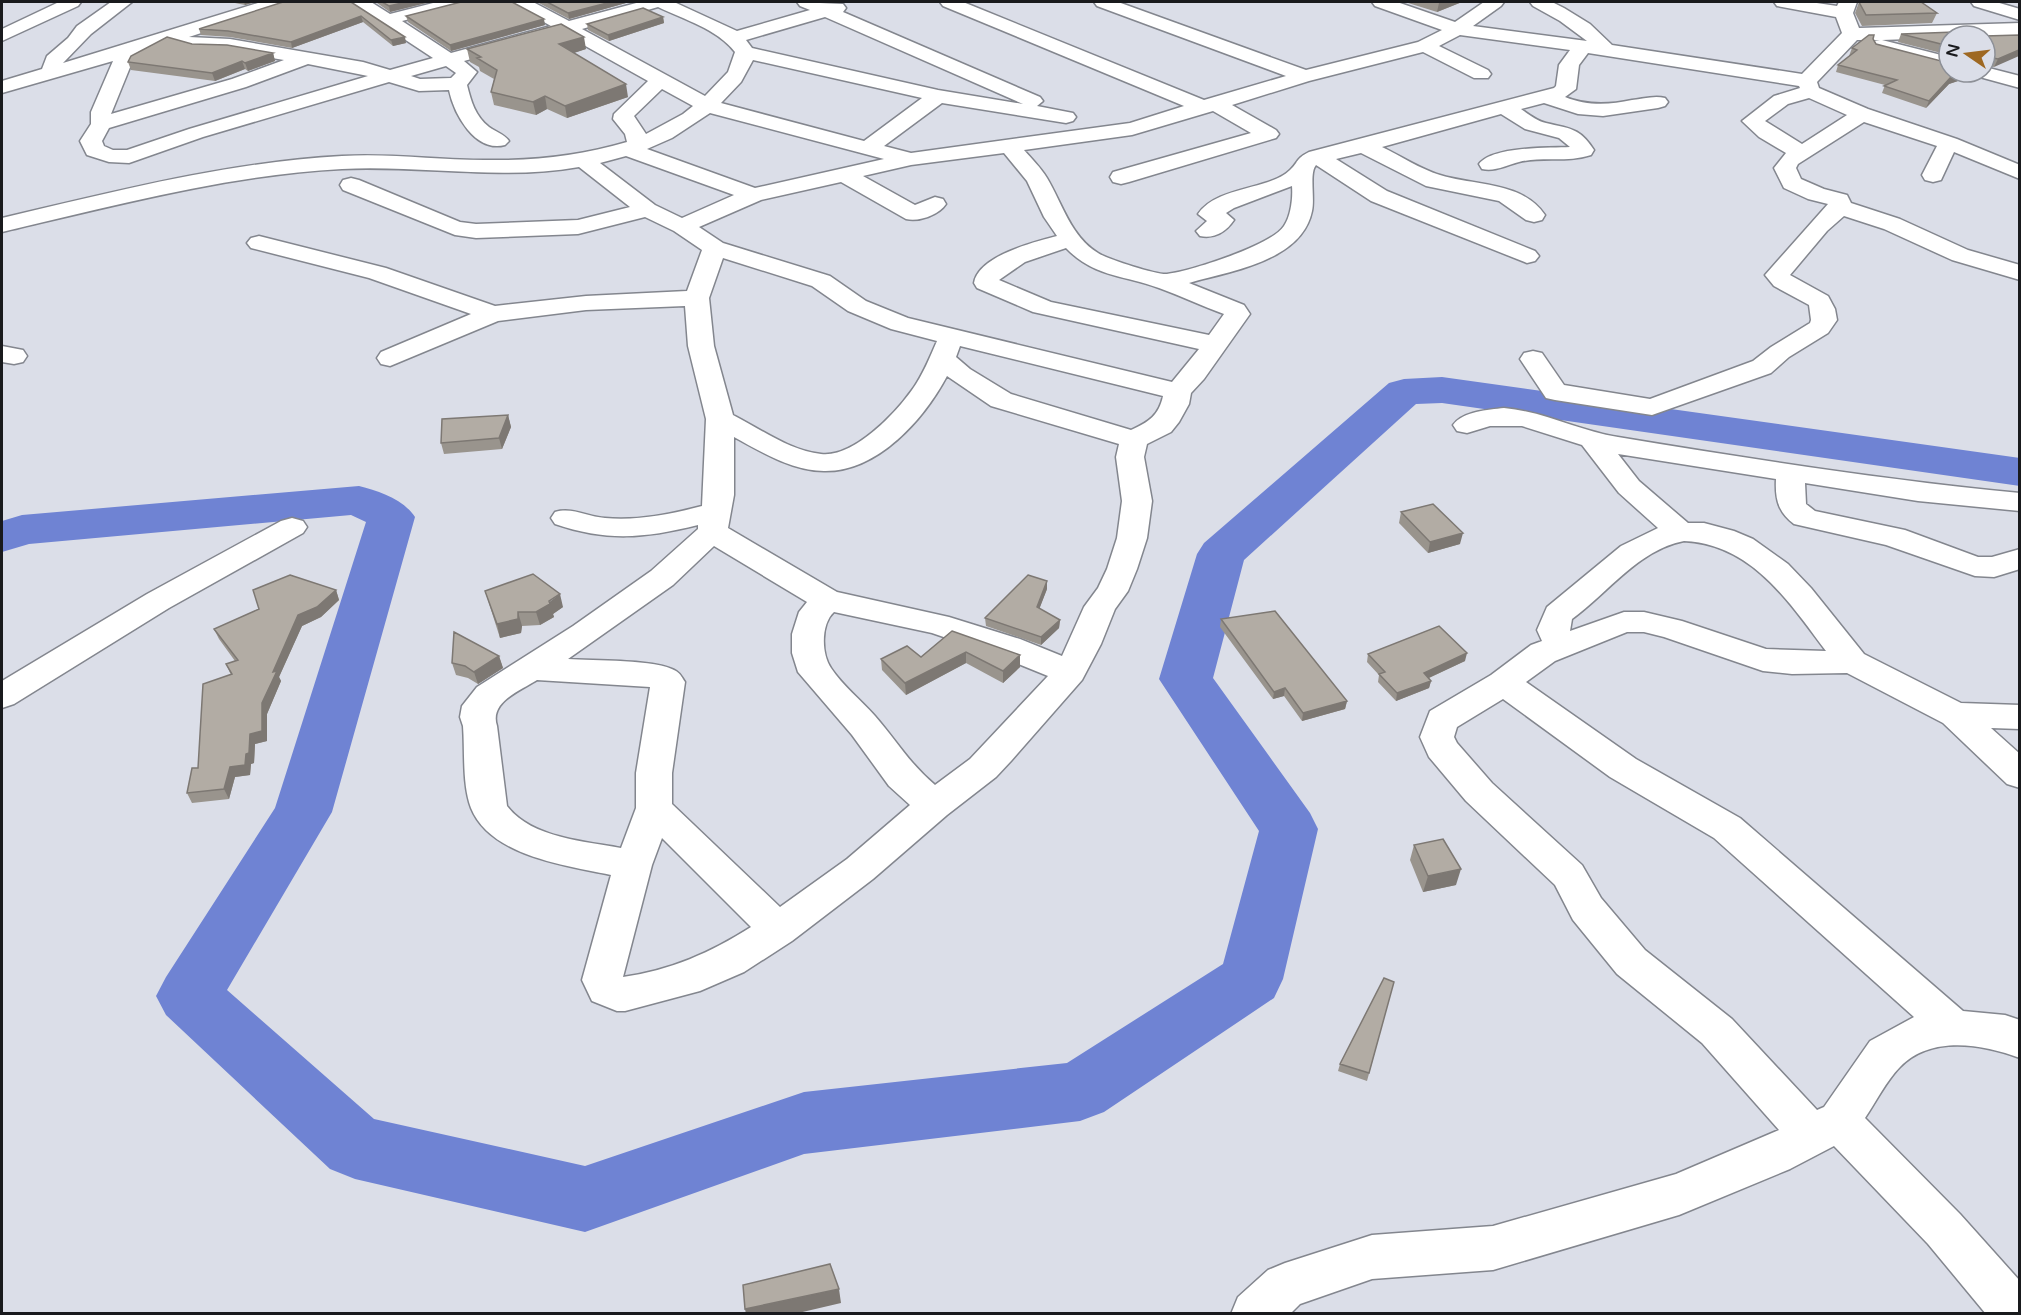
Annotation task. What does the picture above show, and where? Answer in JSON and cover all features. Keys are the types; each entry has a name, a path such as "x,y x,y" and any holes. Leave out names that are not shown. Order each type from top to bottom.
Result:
{"street":[{"path":"2,36 72,2"},
{"path":"51,73 54,60 75,42 84,30 108,10 123,2"},
{"path":"2,87 127,51 277,2"},
{"path":"169,37 195,44 230,45 363,68 419,85 457,84 467,72 360,2"},
{"path":"386,20 456,2"},
{"path":"521,2 659,81 708,105 911,159"},
{"path":"127,51 101,112 101,124 91,141 95,150 109,156 129,157 303,101 660,2 740,45 938,96 1066,117"},
{"path":"806,2 1008,88 1066,117 1089,136"},
{"path":"949,2 1208,105 1269,134 1121,177"},
{"path":"1103,2 1305,76"},
{"path":"1381,2 1457,29 1606,50 1809,86 1861,114 1950,143 2019,173"},
{"path":"682,226 754,195 911,159 1132,129 1305,76 1361,64 1425,46 1457,29 1494,2"},
{"path":"1539,2 1572,18 1606,50"},
{"path":"1784,2 1846,7 1849,36 1809,86 1781,100 1752,121 1766,133 1802,153"},
{"path":"1980,2 2019,15"},
{"path":"740,45 827,11 850,5"},
{"path":"1134,12 1155,5"},
{"path":"1849,36 2019,29"},
{"path":"1849,36 1937,59"},
{"path":"2,225 257,173 324,164 361,162 512,168 582,159 634,148 676,128 708,105 742,68 740,45"},
{"path":"1425,46 1481,74"},
{"path":"1166,282 1234,262 1280,243 1288,237 1297,224 1304,190 1300,174 1305,163 1503,106 1548,97 1566,89 1569,65 1583,47"},
{"path":"101,124 239,83 305,58"},
{"path":"1997,76 2019,82"},
{"path":"634,148 636,133 626,124 624,114 659,81"},
{"path":"457,84 462,107 469,118 477,129 498,141"},
{"path":"868,148 938,96"},
{"path":"1548,97 1566,106 1590,112 1623,109 1658,102"},
{"path":"1490,164 1524,154 1575,153 1583,150 1569,135 1558,130 1534,126 1503,106"},
{"path":"1861,114 1790,160 1785,168 1792,183 1960,255 2019,273"},
{"path":"1933,176 1941,156 1950,143"},
{"path":"1362,145 1434,181 1473,187 1507,196 1534,215"},
{"path":"946,348 961,375 1001,400 1134,440 1161,426 1175,404 1178,391 1195,373 1236,316 1235,310 1166,282 1089,258 1071,240 1054,217 1037,179 1010,146"},
{"path":"634,148 754,195"},
{"path":"1317,158 1395,204 1414,209 1527,256"},
{"path":"582,159 647,210 682,226 715,248 821,281 857,306 900,324 946,348 1178,391"},
{"path":"1208,231 1223,220 1209,214 1218,207 1236,197 1281,183 1300,174"},
{"path":"845,175 914,214 935,204"},
{"path":"351,185 456,228 476,231 578,227 647,210"},
{"path":"1839,203 1872,205 1978,240 2012,248"},
{"path":"1533,359 1551,389 1581,398 1652,407 1762,368 1780,352 1819,328 1824,320 1823,309 1819,301 1783,281 1777,275 1839,203"},
{"path":"1071,240 1037,247 1021,254 987,276 986,283 1053,310 1214,344"},
{"path":"259,243 379,272 432,289 493,314"},
{"path":"633,865 543,844 510,831 498,822 489,809 480,726 477,717 479,706 499,687 584,634 662,578 714,521 719,495 720,420 701,346 697,298 715,248"},
{"path":"390,358 493,314 586,303 697,298"},
{"path":"720,420 810,460 830,463 850,459 877,441 910,408 922,394 946,348"},
{"path":"1563,427 1581,398"},
{"path":"1467,425 1481,418 1501,416 1563,427 1593,441 1918,492 2019,502"},
{"path":"531,668 653,676 668,682 654,773 654,808 633,865 602,980 606,989 612,993 625,994 700,974 730,961 778,930 860,869 934,805 983,768 1070,672 1085,644 1100,607 1112,591 1132,538 1137,501 1130,458 1134,440"},
{"path":"1593,441 1629,488 1681,532"},
{"path":"1791,472 1791,505 1794,511 1805,518 1894,537 1975,566 1994,567 2019,558"},
{"path":"566,518 597,528 714,521 826,600 939,624 1008,647 1070,672"},
{"path":"2,696 158,601 292,527"},
{"path":"1560,645 1553,630 1558,614 1641,546 1664,534 1716,533 1732,540 1768,565 1792,586 1852,662 1955,715 2019,775"},
{"path":"826,600 815,612 808,634 808,652 814,672 864,726 902,777 934,805"},
{"path":"1852,662 1792,663 1763,660 1671,628 1644,622 1624,622 1543,653 1503,683 1442,720 1437,737 1441,748 1479,792 1569,875 1587,909 1631,962 1717,1031 1758,1072 1944,1229 2017,1314"},
{"path":"1503,683 1542,708 1623,768 1727,828 1953,1027"},
{"path":"1955,715 2019,717"},
{"path":"654,808 778,930"},
{"path":"1255,1314 1285,1286 1372,1257 1493,1248 1679,1194 1774,1155 1825,1129 1885,1054 1919,1033 1953,1027 2015,1034"}],"building":[{"path":"283,2 351,2 405,37 391,40 361,16 291,42 228,31 199,29"},
{"path":"382,2 406,2 389,6"},
{"path":"461,2 512,2 544,19 450,45 406,16"},
{"path":"547,2 611,2 568,13"},
{"path":"1859,2 1921,2 1937,13 1866,15"},
{"path":"643,8 663,17 608,35 587,24"},
{"path":"561,24 584,37 559,44 626,84 565,106 545,96 533,102 491,92 497,70 467,49"},
{"path":"1937,33 1937,43 1901,34"},
{"path":"1869,35 1874,35 1873,39 1876,44 1937,60 1937,84 1945,84 1929,101 1884,86 1897,80 1838,65 1857,50 1852,48"},
{"path":"2019,35 2019,50 1997,59 1997,36"},
{"path":"167,37 192,44 227,45 273,53 245,63 242,61 212,73 128,62 131,56"},
{"path":"508,415 499,438 441,443 442,419"},
{"path":"1433,504 1463,533 1430,542 1401,512"},
{"path":"533,574 560,594 549,601 550,604 536,612 518,612 518,619 497,624 485,591"},
{"path":"290,575 336,590 317,607 298,615 262,703 262,731 250,734 249,753 246,754 245,765 230,767 224,789 187,793 192,768 198,768 203,684 232,674 226,664 238,660 214,629 259,609 253,590"},
{"path":"1028,575 1047,581 1037,607 1060,620 1041,637 985,618"},
{"path":"1275,611 1347,701 1303,713 1285,688 1274,692 1221,619"},
{"path":"1439,626 1467,653 1424,673 1431,681 1397,693 1379,674 1385,672 1368,654"},
{"path":"952,631 1020,655 1003,671 966,652 905,683 881,659 907,646 921,657"},
{"path":"454,632 499,656 474,672 465,666 452,663"},
{"path":"1443,839 1461,869 1428,876 1414,845"},
{"path":"1384,978 1394,982 1369,1073 1340,1064"},
{"path":"830,1264 839,1289 745,1309 743,1285"}],"waterway":[{"path":"2,537 22,530 359,500 391,517 303,812 189,996 355,1147 585,1199 804,1123 1080,1091 1251,979 1289,829 1186,679 1221,554 1404,392 1442,390 2020,472"}]}
